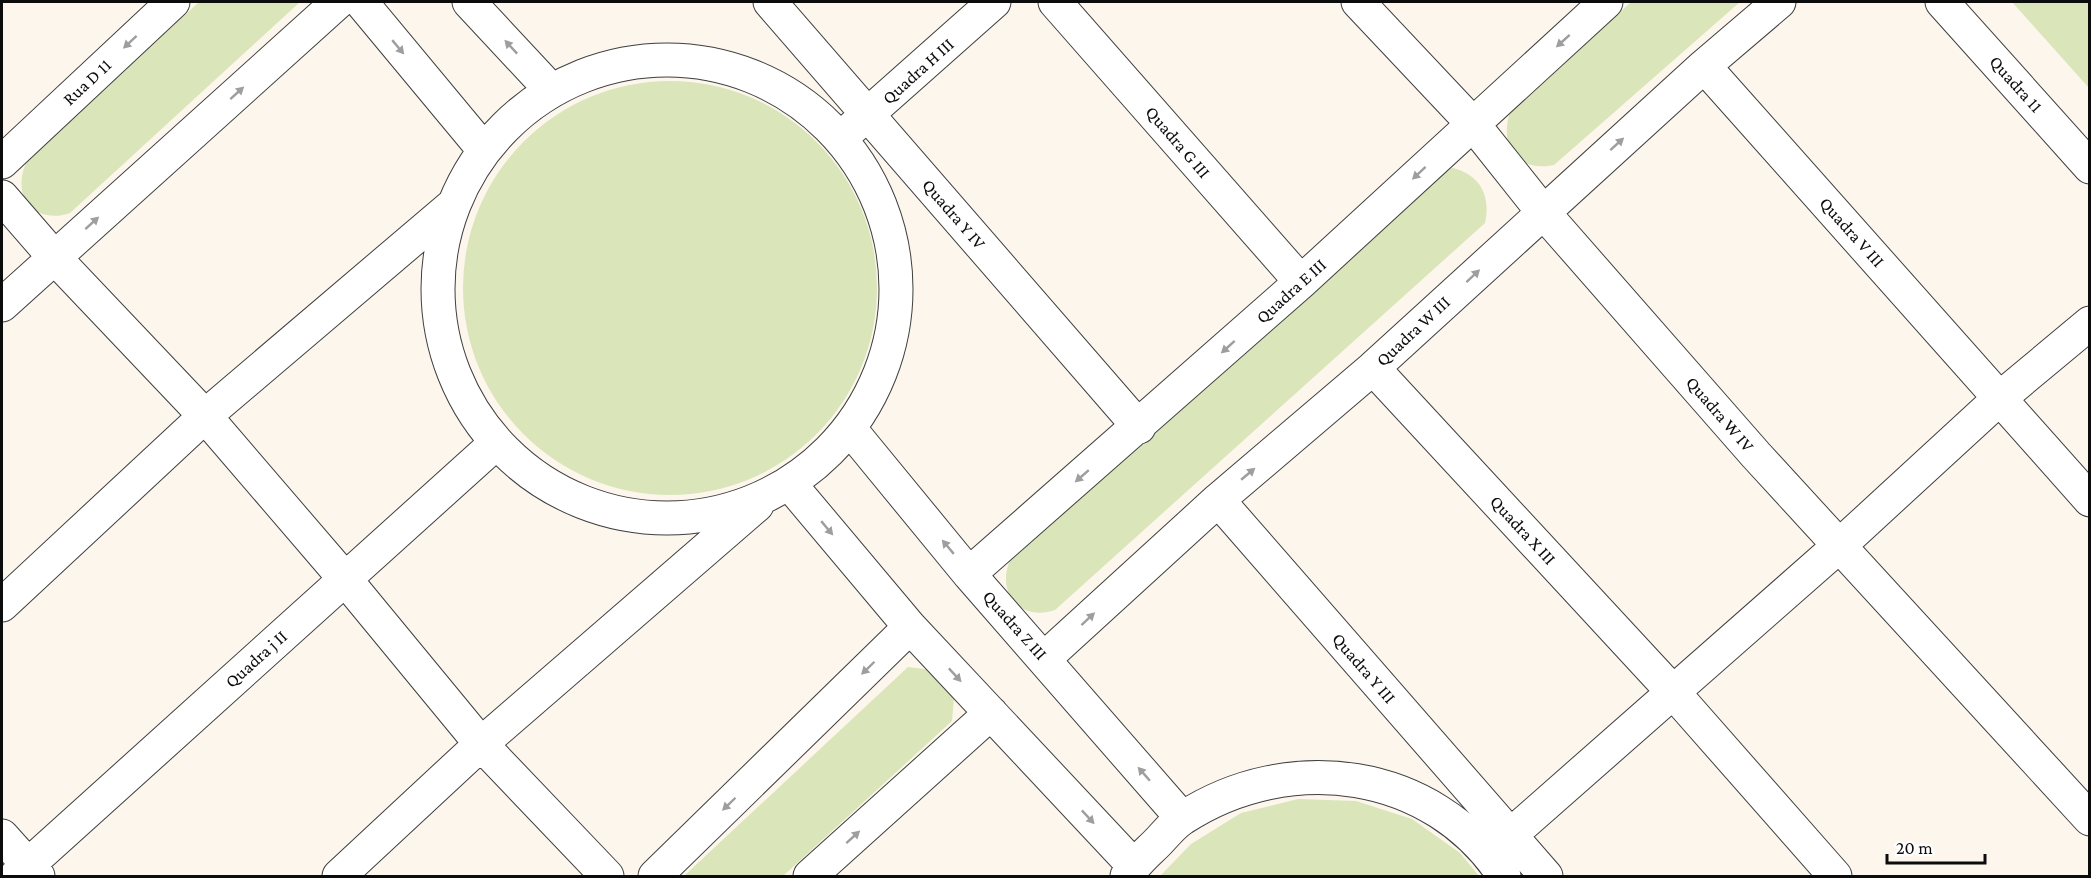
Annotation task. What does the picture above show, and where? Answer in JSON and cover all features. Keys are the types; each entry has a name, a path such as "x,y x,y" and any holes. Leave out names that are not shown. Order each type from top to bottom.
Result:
{"street":[{"name":"Rua D 11","path":"2,162 173,2"},
{"path":"2,305 338,2"},
{"path":"361,2 484,150"},
{"path":"469,2 551,90"},
{"name":"Quadra Y IV","path":"770,2 1139,427"},
{"name":"Quadra H III","path":"839,137 869,116 994,2"},
{"name":"Quadra G III","path":"1055,2 1301,282"},
{"name":"Quadra W IV","path":"1358,2 1473,123 1543,212 1839,546 2090,819"},
{"name":"Quadra E III","path":"969,574 1139,427 1301,282 1606,2"},
{"name":"Quadra W III","path":"1045,658 1218,500 1373,368 1704,66 1779,2"},
{"name":"Quadra 11","path":"1942,2 2090,167"},
{"path":"651,60 703,62 754,76 800,102 839,137 869,181 888,230 896,282 892,334 876,384 850,429 828,454 803,476 776,491 693,519 621,515 552,489 496,443 461,390 441,330 438,267 453,205 484,150 515,117 551,90 599,69 651,60"},
{"name":"Quadra V III","path":"1704,66 2090,500"},
{"path":"2,197 54,257 205,416 345,579 481,744 607,876"},
{"path":"2,605 205,416 453,205"},
{"path":"1502,856 1673,692 1839,546 2000,398 2090,322"},
{"name":"Quadra X III","path":"1373,368 1673,692"},
{"name":"Quadra Z III","path":"850,429 969,574 1045,658 1182,818"},
{"name":"Quadra j II","path":"27,873 345,579 496,443"},
{"path":"776,491 991,713 1130,871 1182,818 1242,787 1308,775 1375,783 1438,810 1502,856 1546,876"},
{"path":"339,876 481,744 776,491"},
{"name":"Quadra Y III","path":"1218,500 1502,856"},
{"path":"655,876 910,627"},
{"path":"1673,692 1835,876"},
{"path":"810,876 991,713"},
{"path":"2,836 27,873"}],"green space":[{"path":"199,2 300,2 70,213 57,216 46,215 29,205 22,187 22,175 26,163"},
{"path":"1631,2 1740,2 1554,165 1531,165 1522,161 1510,148 1507,138 1509,115"},
{"path":"2012,2 2089,2 2089,88"},
{"path":"670,81 710,85 749,97 785,116 816,142 842,173 861,209 873,248 877,288 873,328 861,367 842,403 816,434 785,460 749,479 710,491 670,495 630,491 591,479 555,460 524,434 498,403 479,367 467,328 463,288 467,248 479,209 498,173 524,142 555,116 591,97 630,85"},
{"path":"1453,168 1477,181 1485,195 1485,223 1055,610 1042,613 1031,612 1014,602 1006,583 1006,572 1010,560 1440,169"},
{"path":"908,667 932,670 954,698 952,721 783,876 684,876"},
{"path":"1298,799 1356,801 1412,819 1460,853 1479,876 1160,876 1191,844 1241,813"}]}
